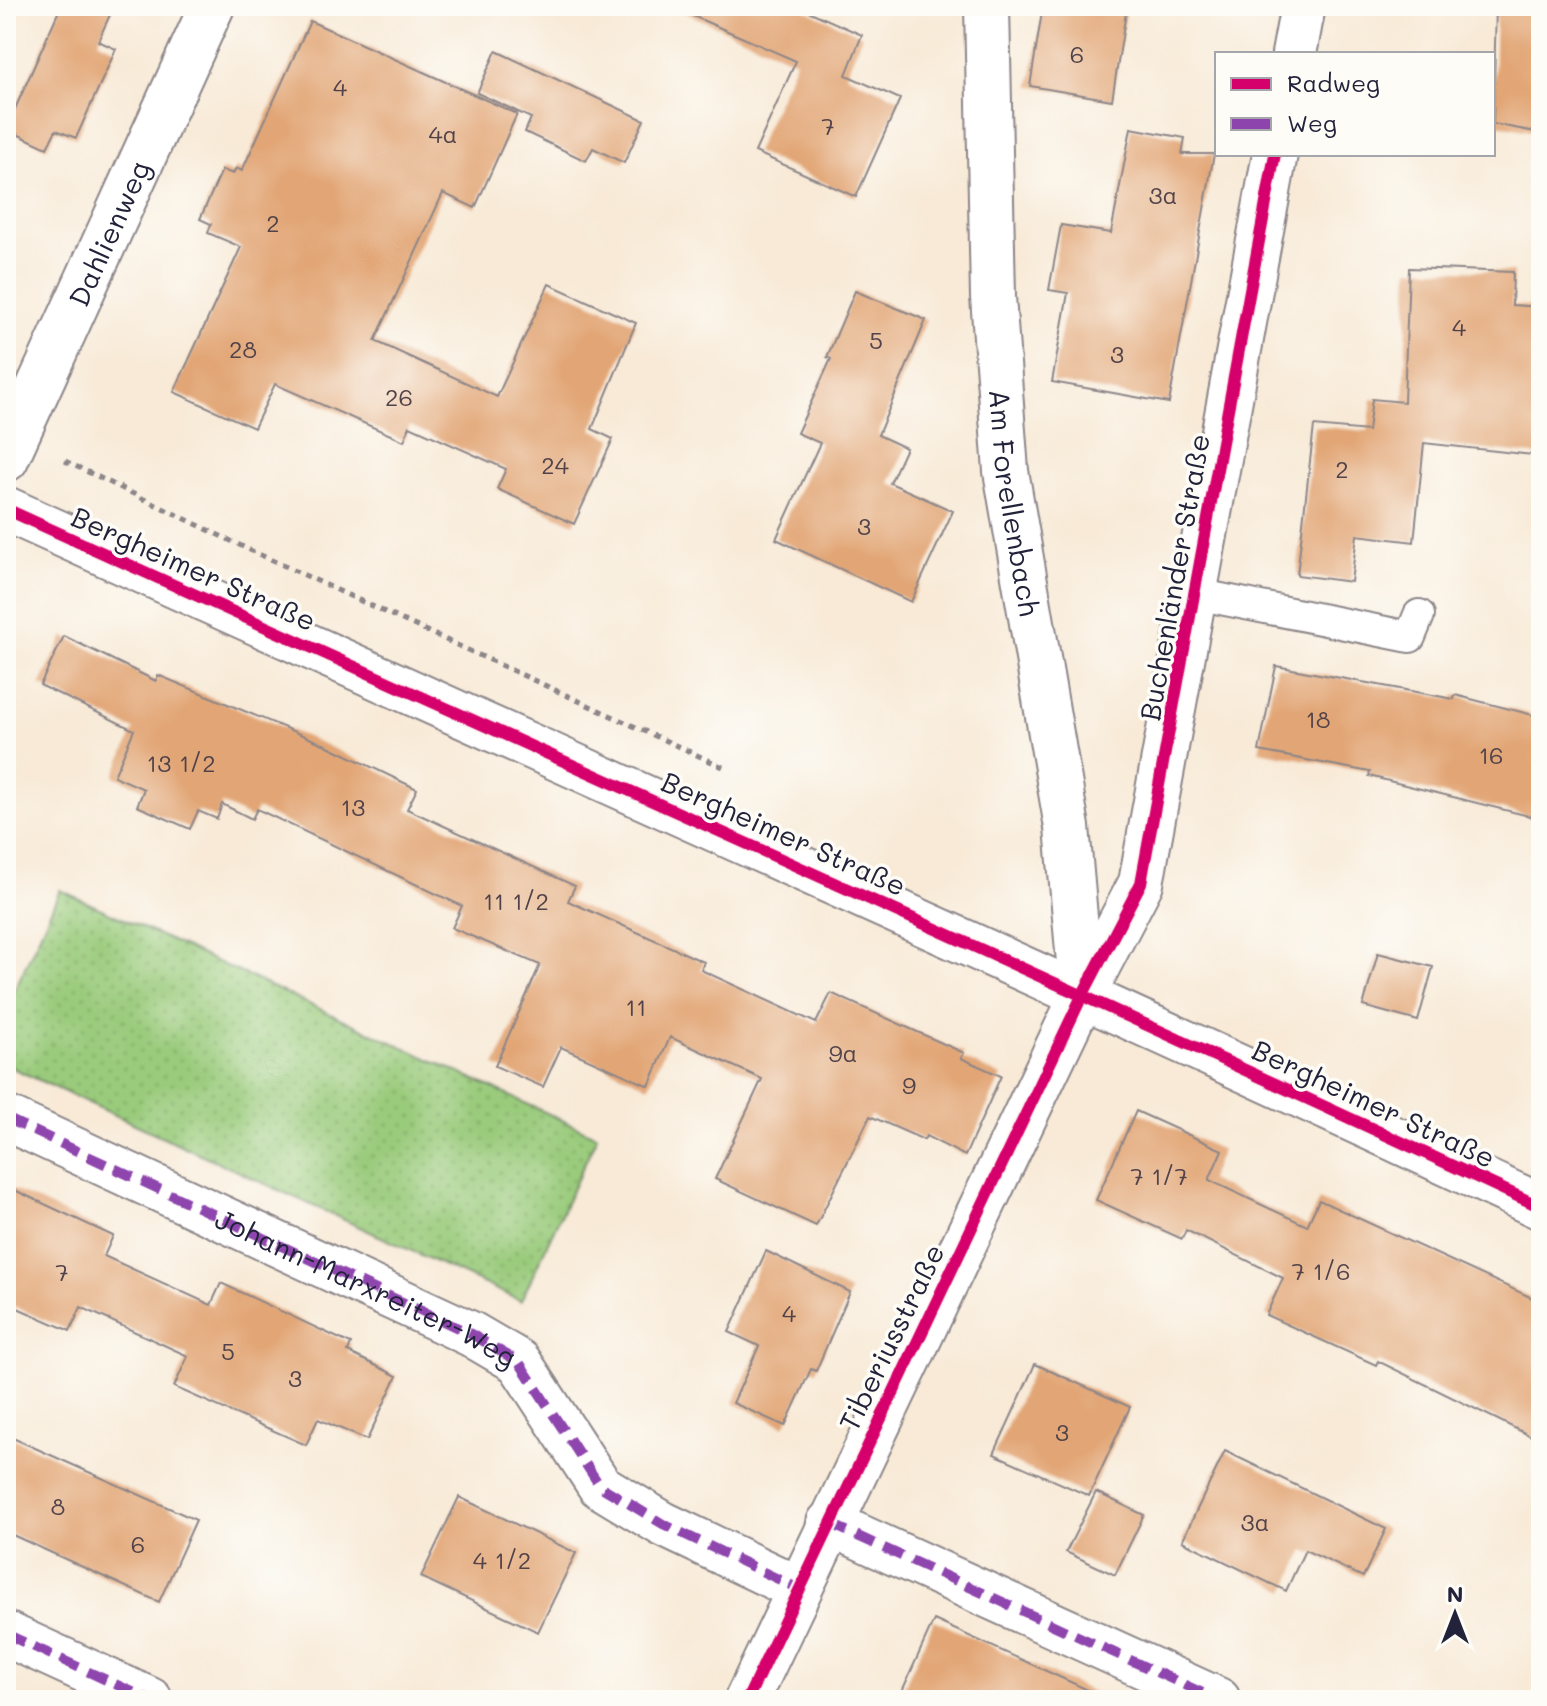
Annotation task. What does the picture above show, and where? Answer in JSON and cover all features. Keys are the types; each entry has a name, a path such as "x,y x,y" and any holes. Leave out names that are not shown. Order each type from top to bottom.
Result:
{"street":[{"name":"Dahlienweg","path":"11,448 212,6"},
{"name":"Am Forellenbach","path":"987,6 993,297 1006,471 1067,827 1082,996"},
{"path":"1294,52 1303,6"},
{"name":"Buchenländer Straße","path":"1082,996 1141,883 1275,156"},
{"name":"Bergheimer Straße","path":"6,509 570,765 795,862 1541,1207"},
{"name":"Tiberiusstraße","path":"747,1700 1082,996"},
{"name":"Johann-Marxreiter-Weg","path":"6,1118 471,1334 519,1362 600,1486 663,1524 799,1589"},
{"path":"829,1523 1218,1700"},
{"path":"6,1634 150,1700"}],"lane":[{"path":"1196,594 1410,637 1419,615"}],"path":[{"path":"11,448 254,552 732,772"}],"green space":[{"path":"60,890 597,1136 521,1301 6,1065 6,1009"}],"building":[{"path":"61,6 114,6 98,41 116,49 76,138 56,130 47,148 6,129"},
{"path":"670,6 797,6 862,35 846,75 900,99 856,197 755,152 796,61"},
{"path":"1043,6 1127,6 1112,100 1030,86"},
{"path":"1496,6 1541,6 1541,133 1495,124"},
{"path":"310,21 517,114 475,208 443,193 375,341 497,397 549,284 636,323 592,429 613,439 574,524 497,489 506,469 410,426 404,441 275,384 254,428 174,392 241,247 208,233 211,224 200,219 222,170 233,174 236,168 242,171"},
{"path":"496,51 644,120 624,163 593,148 586,161 525,132 531,118 477,93"},
{"path":"1131,128 1185,138 1182,154 1214,154 1169,403 1052,382 1068,293 1049,290 1061,225 1111,233"},
{"path":"1409,268 1513,272 1512,305 1541,307 1541,456 1424,443 1414,542 1357,535 1351,582 1297,575 1314,426 1368,431 1372,399 1404,402"},
{"path":"855,291 926,320 878,435 906,448 890,483 953,511 911,602 776,539 820,443 797,433 831,359 827,357"},
{"path":"64,636 156,681 158,675 326,745 417,789 407,809 575,886 568,901 704,962 701,970 816,1023 831,993 964,1053 961,1058 1001,1076 965,1156 926,1136 924,1140 870,1116 816,1226 715,1179 762,1079 670,1037 649,1086 561,1047 543,1087 495,1066 540,965 452,928 462,906 257,809 252,819 222,804 217,819 198,811 190,829 137,806 144,789 114,776 134,730 40,685"},
{"path":"1276,666 1454,699 1455,695 1541,717 1541,819 1369,776 1370,772 1259,751"},
{"path":"1378,953 1433,967 1418,1021 1363,1006"},
{"path":"1136,1111 1222,1150 1209,1180 1307,1226 1319,1200 1541,1302 1541,1441 1378,1361 1376,1365 1266,1315 1283,1278 1186,1230 1182,1239 1096,1200"},
{"path":"6,1186 113,1236 104,1256 211,1305 221,1283 351,1344 348,1352 397,1376 367,1440 318,1419 306,1445 174,1387 188,1356 81,1307 70,1331 6,1303"},
{"path":"766,1251 850,1292 816,1371 811,1369 785,1426 733,1403 759,1346 729,1332"},
{"path":"1035,1364 1130,1407 1089,1496 994,1454"},
{"path":"6,1435 196,1520 159,1602 6,1532"},
{"path":"1225,1451 1386,1529 1363,1577 1305,1550 1286,1591 1182,1541"},
{"path":"1096,1492 1144,1515 1115,1575 1066,1552"},
{"path":"459,1497 576,1553 538,1632 421,1577"},
{"path":"934,1620 1110,1700 898,1700"}],"marked path":[{"path":"6,1118 471,1334 519,1362 600,1486 663,1524 799,1589"},
{"path":"829,1523 1218,1700"},
{"path":"6,1634 150,1700"}],"cycle path":[{"path":"747,1700 1082,996 1141,883 1275,156"},
{"path":"6,509 967,943 1541,1207"}]}
